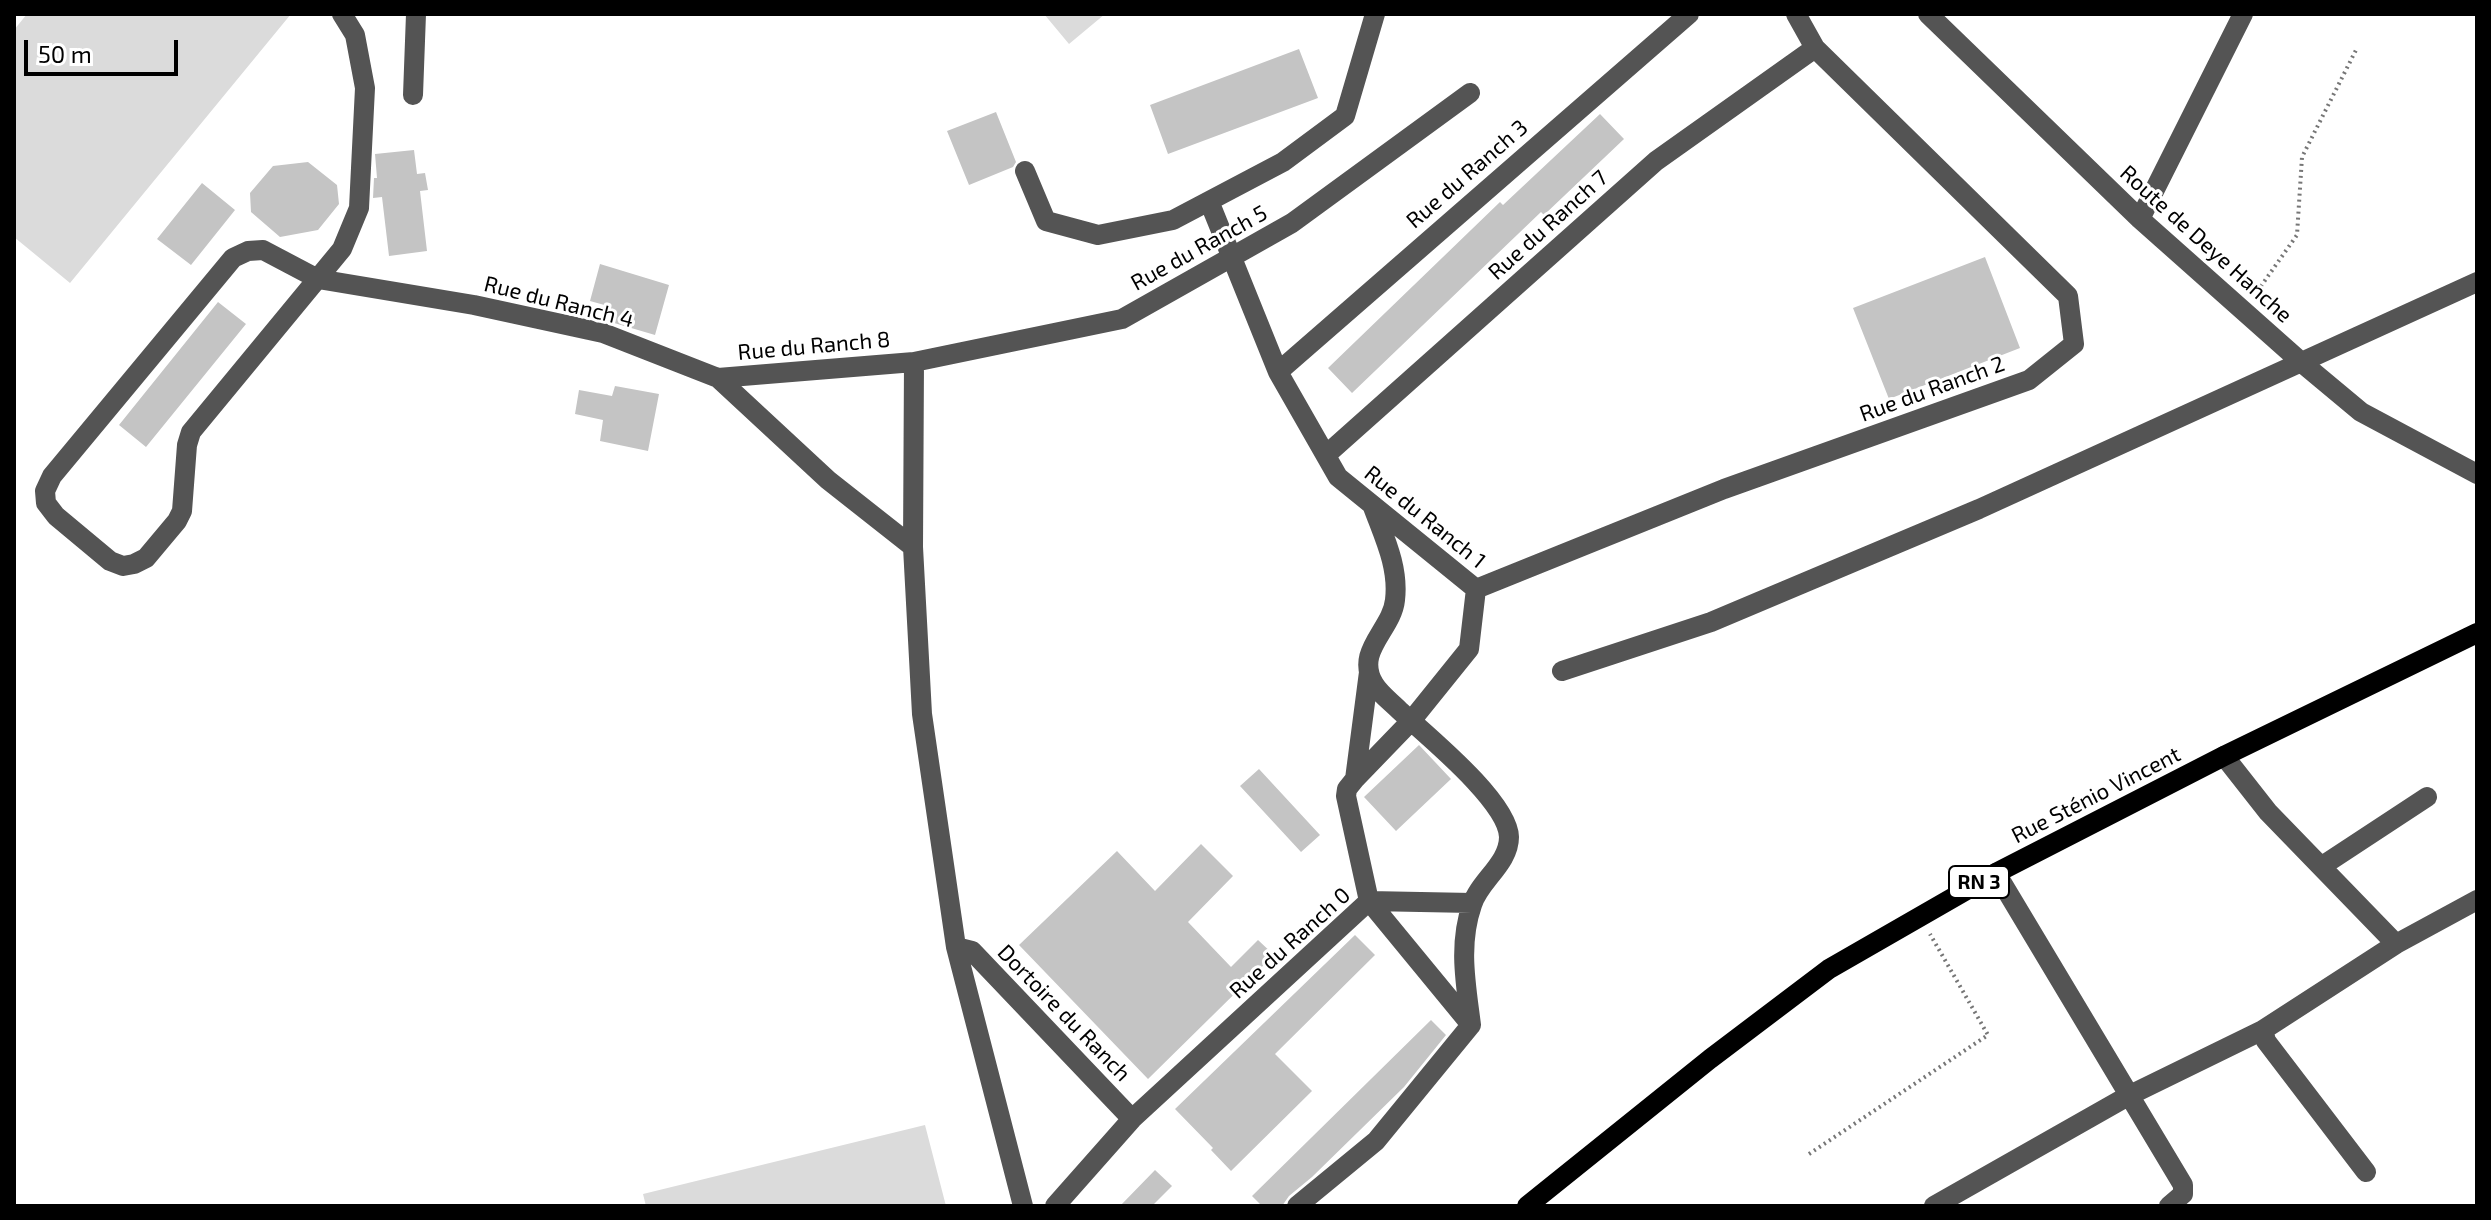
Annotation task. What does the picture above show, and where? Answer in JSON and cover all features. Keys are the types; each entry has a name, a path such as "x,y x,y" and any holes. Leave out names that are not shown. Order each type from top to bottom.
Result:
{"main road":[{"name":"Rue Sténio Vincent","path":"1527,1206 1710,1059 1829,969 1996,873 2224,756 2477,633"}],"street":[{"path":"318,279 342,249 359,208 365,88 355,35 342,14"},
{"path":"413,95 416,14"},
{"path":"1025,171 1046,221 1098,235 1173,220 1283,162 1345,116 1375,14"},
{"name":"Rue du Ranch 3","path":"1278,372 1689,14"},
{"name":"Rue du Ranch 2","path":"1476,589 1724,489 2029,380 2074,344 2068,296 1815,48 1796,14"},
{"name":"Route de Deye Hanche","path":"1928,14 2140,219 2301,362 2361,412 2477,474"},
{"path":"2140,219 2243,14"},
{"name":"Rue du Ranch 7","path":"1326,455 1656,161 1815,48"},
{"name":"Rue du Ranch 5","path":"914,362 1122,319 1292,223 1470,93"},
{"name":"Rue du Ranch 1","path":"1209,201 1234,256 1278,372 1338,477 1476,589 1469,649 1411,721 1355,779"},
{"name":"Rue du Ranch 4","path":"318,279 191,432 187,445 182,511 146,558 123,566 110,561 56,516 46,503 45,491 52,476 233,258 248,251 263,250 318,279 474,305 603,333 718,378 828,480 913,547"},
{"path":"1562,671 1711,622 1979,509 2477,282"},
{"path":"914,362 913,547 922,714 956,947 1023,1206"},
{"name":"Rue du Ranch 8","path":"718,378 914,362"},
{"path":"1373,505 1394,563 1395,604 1368,659 1355,779 1346,796 1369,901 1472,903"},
{"path":"1297,1206 1376,1141 1471,1025 1463,957 1472,903 1507,851 1509,834 1500,811 1482,788 1374,684 1369,672"},
{"path":"2224,756 2268,812 2396,944"},
{"path":"2322,866 2427,797"},
{"path":"1996,873 2183,1185 2183,1194 2169,1206"},
{"path":"1934,1206 2128,1096 2263,1030 2396,944 2477,900"},
{"name":"Rue du Ranch 0","path":"1055,1206 1132,1119 1369,901 1471,1025"},
{"name":"Dortoire du Ranch","path":"956,947 972,951 1132,1119"},
{"path":"2263,1030 2266,1041 2366,1172"}],"path":[{"path":"2243,311 2297,235 2302,157 2356,50"},
{"path":"1809,1154 1988,1035 1919,915"}],"shaded area":[{"path":"27,14 291,14 70,283 14,237 14,30"},
{"path":"1044,14 1105,14 1069,44"},
{"path":"925,1125 946,1206 646,1206 643,1194"}],"building":[{"path":"1299,49 1318,98 1168,154 1150,105"},
{"path":"996,112 1016,162 1013,167 969,185 947,131"},
{"path":"1600,114 1624,139 1544,215 1541,212 1352,393 1328,368 1500,202 1503,205"},
{"path":"414,150 417,174 425,173 428,190 420,191 427,251 389,256 382,197 373,198 374,178 377,178 375,154"},
{"path":"308,162 337,185 339,204 318,230 280,237 251,212 250,193 273,166"},
{"path":"202,183 235,210 191,265 157,239"},
{"path":"1985,257 2020,348 1889,399 1853,308"},
{"path":"600,264 669,285 655,335 604,320 608,306 590,301"},
{"path":"218,302 246,324 146,447 119,425"},
{"path":"615,386 659,394 648,451 600,441 603,420 575,414 579,390 612,396"},
{"path":"1419,745 1451,779 1396,831 1364,797"},
{"path":"1259,769 1320,835 1301,852 1240,786"},
{"path":"1201,844 1233,876 1188,922 1231,967 1258,940 1274,955 1148,1079 1019,945 1117,851 1155,891"},
{"path":"1355,935 1375,955 1275,1054 1312,1091 1231,1171 1175,1109"},
{"path":"1431,1020 1446,1035 1404,1087 1282,1206 1262,1206 1252,1196"},
{"path":"1155,1170 1172,1186 1152,1206 1120,1206"}]}
